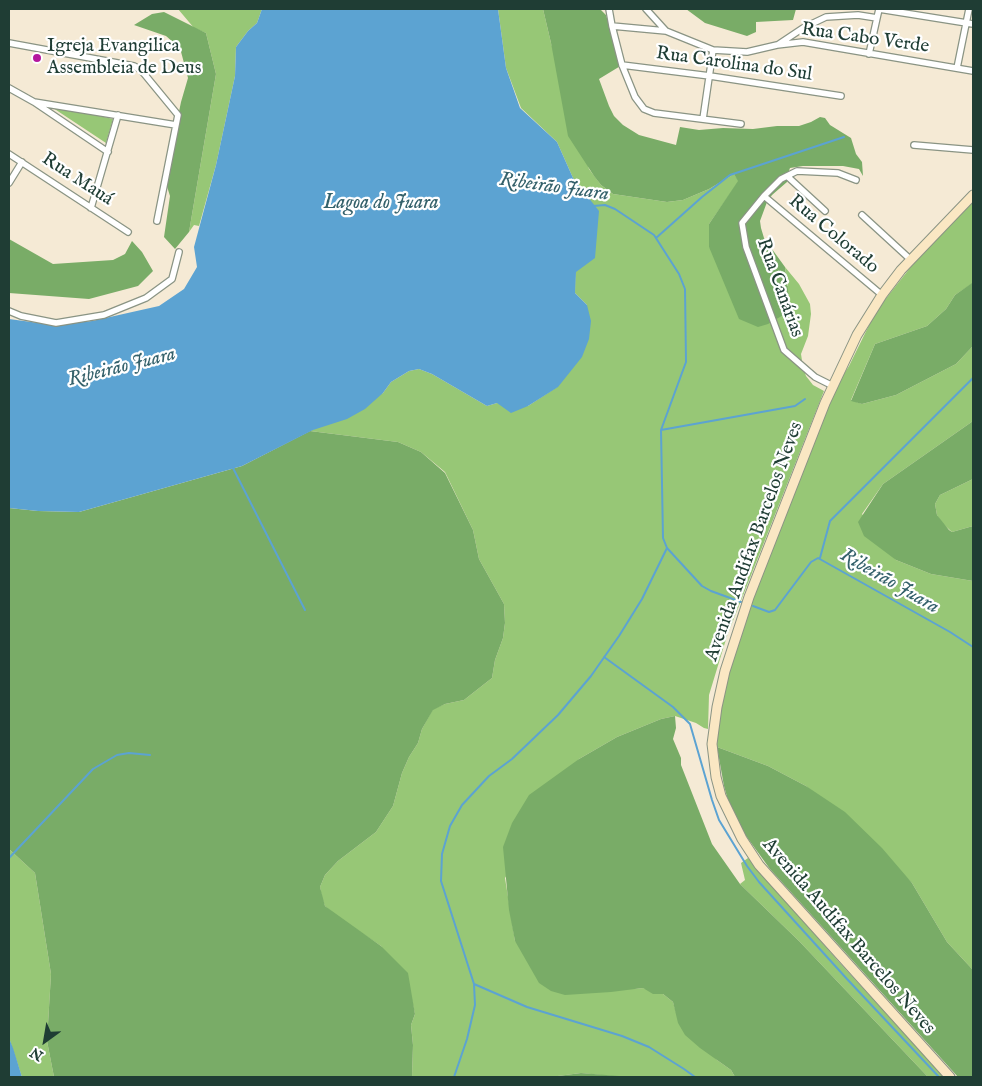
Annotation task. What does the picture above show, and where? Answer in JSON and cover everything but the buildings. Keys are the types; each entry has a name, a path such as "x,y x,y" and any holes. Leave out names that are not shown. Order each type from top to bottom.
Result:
{"main road":[{"name":"Avenida Audifax Barcelos Neves","path":"950,1077 759,865 742,839 728,812 716,777 712,744 725,671 752,589 821,412 857,335 882,295 911,260 973,195"}],"street":[{"path":"609,9 622,65 635,97 644,109 654,113 742,124"},
{"name":"Rua Cabo Verde","path":"646,9 666,31 713,50 746,52 777,45 803,42 973,71"},
{"path":"869,54 879,9 973,24"},
{"path":"925,16 926,9"},
{"path":"957,68 969,9"},
{"path":"777,45 803,28 826,17 858,15 877,18"},
{"path":"612,26 666,31"},
{"path":"9,43 134,66 141,70 178,115 157,221"},
{"path":"703,120 713,50"},
{"name":"Rua Carolina do Sul","path":"622,65 841,96"},
{"path":"9,88 34,102 108,152"},
{"path":"34,102 176,125"},
{"path":"91,208 118,115"},
{"path":"914,145 973,150"},
{"name":"Rua Mauá","path":"9,154 128,232"},
{"path":"9,182 22,162"},
{"name":"Rua Canárias","path":"833,386 815,377 784,350 746,247 742,223 781,179 797,171 838,173 856,180"},
{"path":"787,176 825,211"},
{"name":"Rua Colorado","path":"764,196 882,295"},
{"path":"862,215 911,260"},
{"path":"9,312 56,322 104,315 146,298 172,278 179,252"}],"green space":[{"path":"178,9 262,9 257,23 248,31 236,47 235,76 216,165 199,226 194,225 189,232 216,74 206,33 194,28"},
{"path":"498,9 543,9 551,43 589,169 601,185 613,194 667,202 683,200 709,189 734,174 739,181 709,224 709,247 788,286 785,267 799,284 810,304 811,314 808,336 801,354 803,367 806,376 813,385 824,391 727,636 709,695 708,729 675,716 661,719 617,737 579,759 505,878 515,941 634,989 643,988 663,994 673,1002 676,1012 717,1060 731,1070 735,1077 622,1077 581,1073 550,1077 412,1077 413,1045 411,1025 415,1014 411,996 381,946 335,915 325,906 322,898 320,887 325,875 338,861 376,832 393,806 402,773 433,709 464,700 492,678 495,660 503,638 505,623 504,604 479,559 473,530 445,472 421,452 398,442 310,431 383,393 391,382 409,371 419,369 432,374 487,406 497,403 528,406 557,387 587,305 575,293 577,183 557,142 521,108 506,68"},
{"path":"543,9 600,9 606,15 622,65 599,79 614,116 623,125 639,135 676,145 680,127 699,130 799,126 820,117 825,118 830,125 851,138 856,154 862,162 863,176 859,169 843,166 803,166 790,168 787,182 767,202 760,221 761,228 764,238 785,267 790,306 785,314 768,324 758,327 739,319 709,247 709,224 738,181 734,174 709,189 683,200 667,202 613,194 601,185 568,136"},
{"path":"686,9 796,9 793,20 756,22 756,32 747,36 705,23"},
{"path":"164,12 206,33 216,74 189,232 175,249 164,237 170,196 165,180 181,102 188,78 180,48 166,36 134,25 152,14"},
{"path":"47,104 113,119 106,143"},
{"path":"973,202 973,283 955,295 946,309 927,326 875,344 851,400 862,404 896,395 956,364 973,346 973,421 883,484 862,514 896,560 931,574 973,581 973,970 947,942 912,883 806,786 768,766 717,747 718,696 736,639 821,425 825,403 849,366 876,311 921,254"},
{"path":"9,239 53,264 113,260 125,254 132,241 142,252 153,271 138,286 89,299 9,293"},
{"path":"972,283 973,346 956,364 896,395 862,404 851,401 875,344 927,326 946,309 955,295"},
{"path":"973,421 973,479 940,495 935,504 937,515 952,532 973,526 973,581 931,574 896,560 864,536 858,522 883,484"},
{"path":"310,431 398,442 421,452 445,473 473,530 479,559 504,604 505,623 503,638 495,660 492,678 464,700 445,704 433,710 402,773 393,806 376,832 338,861 325,875 320,887 325,906 381,946 408,973 415,1014 411,1025 413,1045 412,1077 54,1077 47,1041 51,974 35,873 9,849 9,508 79,512 242,466"},
{"path":"973,479 973,526 952,532 941,522 937,515 935,504 940,495"},
{"path":"675,716 676,728 673,739 681,758 681,765 712,844 740,884 799,941 928,1077 735,1077 731,1070 685,1035 678,1023 673,1002 663,994 653,994 643,988 565,995 551,991 539,983 515,941 509,910 503,847 512,823 529,795 579,759 617,737 661,719"},
{"path":"717,747 768,766 806,786 845,812 882,848 912,883 947,942 973,970 973,1077 958,1077 770,869 733,818 724,786"},
{"path":"9,849 35,873 51,974 47,1041 54,1077 22,1077 9,1038"},
{"path":"748,858 839,962 944,1077 928,1077 799,941 740,884 745,880 741,863"},
{"path":"581,1073 619,1076 622,1077 550,1077"}],"water":[{"name":"Lagoa do Juara","path":"262,9 498,9 506,68 520,108 557,142 573,178 599,211 595,258 576,272 575,293 587,305 591,321 589,339 582,357 558,387 528,406 511,413 497,403 487,406 432,374 419,369 409,371 391,382 383,393 365,409 347,419 313,430 242,466 79,512 9,508 9,319 54,325 92,321 159,306 184,289 197,267 194,247 216,165 235,76 236,47 248,31 257,23"},
{"path":"9,1038 13,1048 22,1077 9,1077"}],"waterway":[{"path":"656,238 730,175 844,137"},
{"name":"Ribeirão Juara","path":"593,206 605,205 615,209 654,235 679,274 685,289 686,362 661,430 663,538 667,548 702,586 741,602"},
{"path":"820,558 830,521 973,378"},
{"path":"661,430 795,406 805,399"},
{"path":"233,468 305,610"},
{"path":"454,1077 467,1039 475,1005 474,984 441,881 442,854 450,826 462,805 489,776 512,759 558,715 591,676 642,599 667,548"},
{"name":"Ribeirão Juara","path":"753,606 769,612 775,610 811,562 818,558 950,632 973,647"},
{"path":"604,657 673,707 690,724 719,820 747,866 759,882 847,979 939,1077"},
{"path":"9,858 93,769 117,755 129,753 150,755"},
{"path":"474,984 527,1007 622,1036 649,1047 695,1077"}],"place":[{"name":"Igreja Evangilica Assembleia de Deus","path":"37,58"}]}
